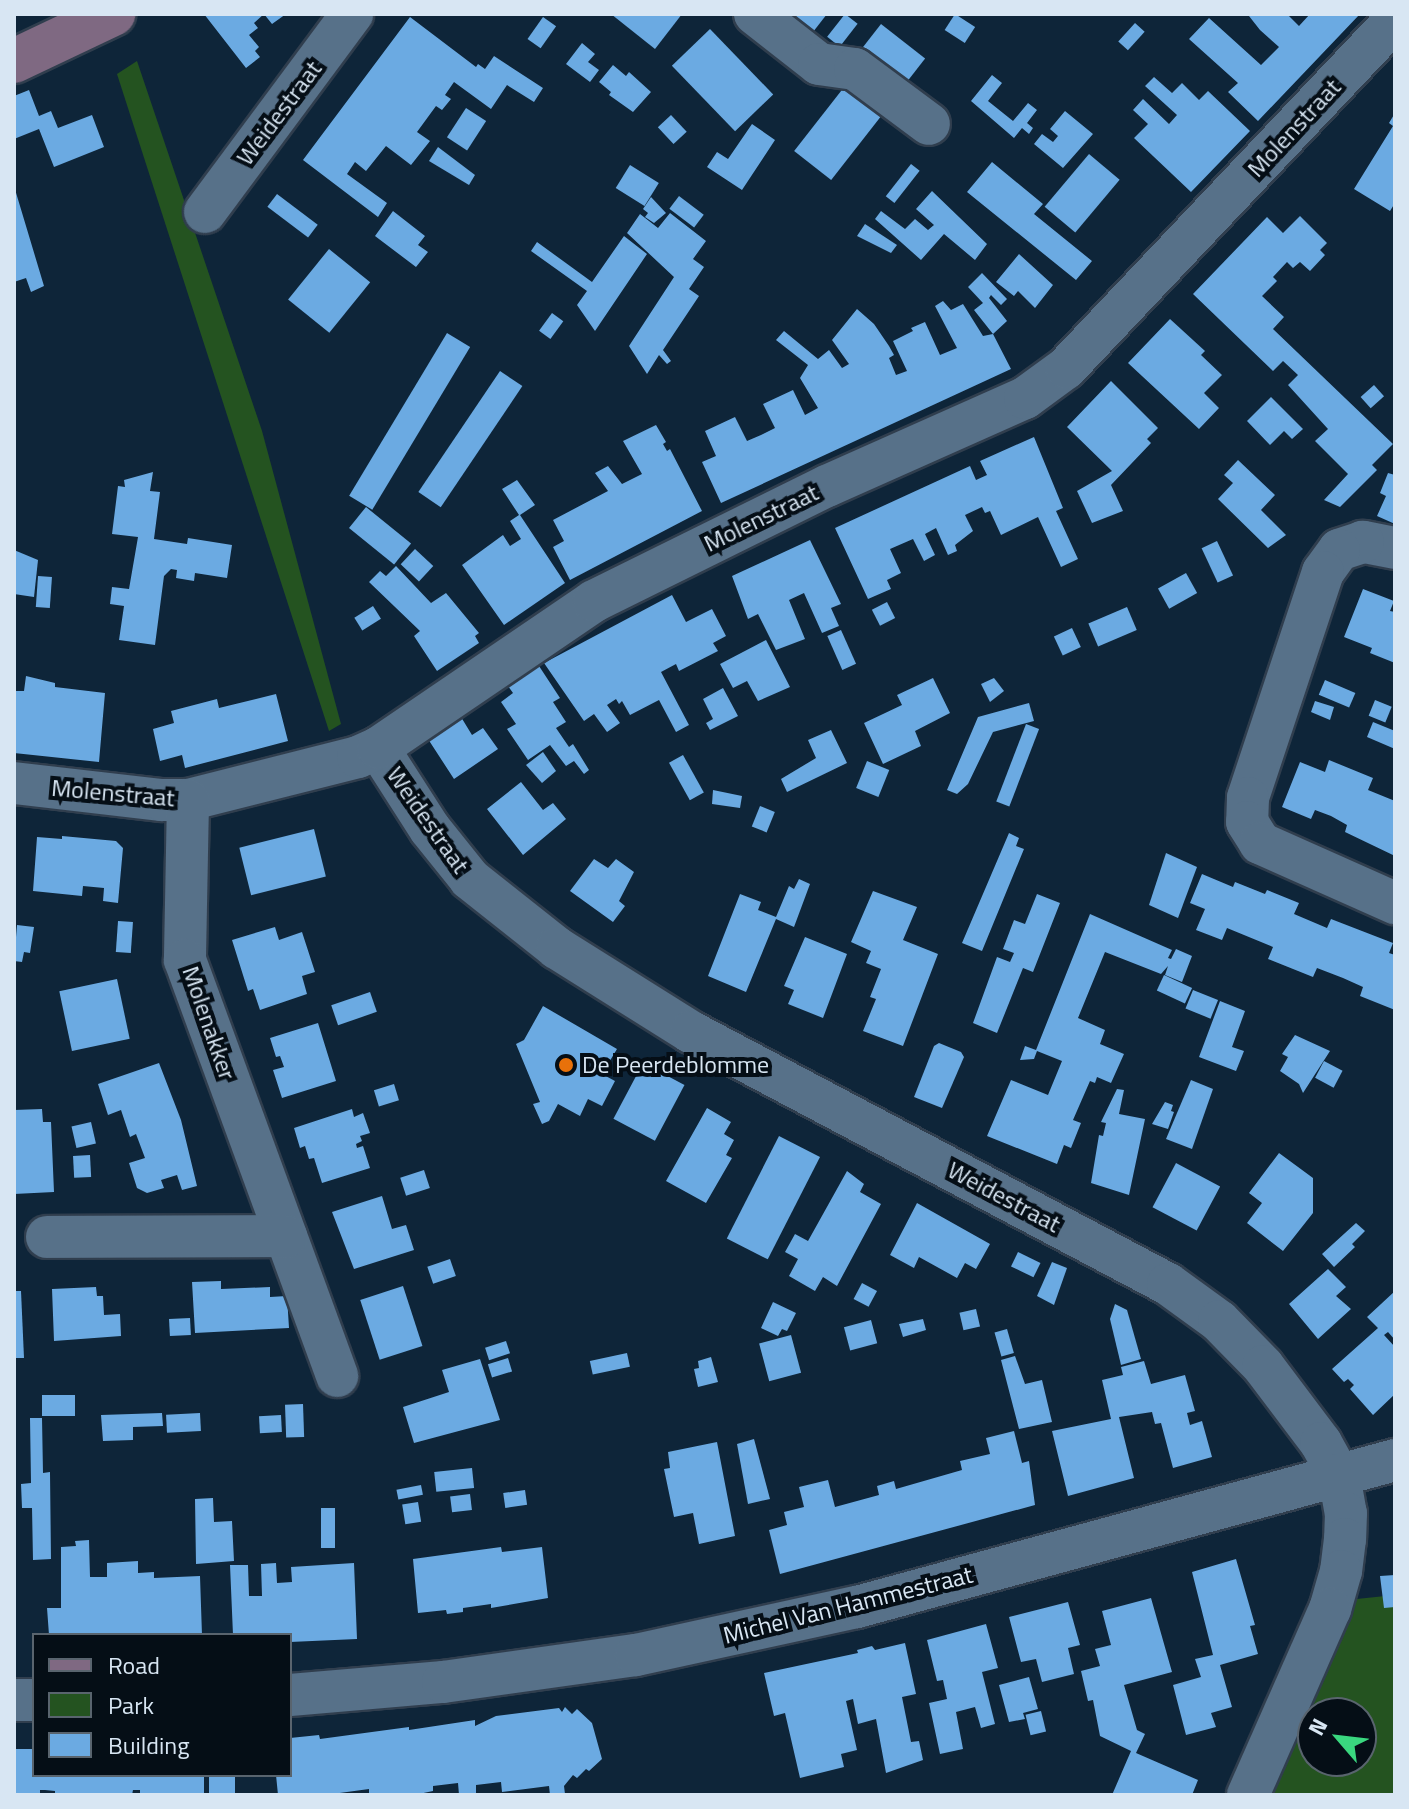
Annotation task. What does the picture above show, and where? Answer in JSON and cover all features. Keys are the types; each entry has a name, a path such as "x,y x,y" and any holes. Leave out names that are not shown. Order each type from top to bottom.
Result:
{"main road":[{"path":"14,61 113,14"}],"street":[{"name":"Weidestraat","path":"205,212 352,14"},
{"path":"755,14 819,64 855,69 929,124"},
{"name":"Molenstraat","path":"14,783 162,800 188,800 358,757 378,748 594,601 827,486 1025,398 1066,368 1395,20"},
{"path":"1395,548 1363,542 1339,550 1323,572 1248,798 1247,822 1260,843 1395,903"},
{"name":"Weidestraat","path":"378,748 430,829 470,879 506,911 557,948 691,1032 1168,1284 1219,1321 1263,1366 1321,1443 1339,1475 1346,1513 1341,1571 1330,1609 1248,1795"},
{"name":"Molenakker","path":"188,800 185,960 337,1376"},
{"path":"47,1237 286,1236"},
{"name":"Michel Van Hammestraat","path":"292,1695 443,1682 636,1655 857,1607 1395,1460"}],"green space":[{"path":"137,61 262,431 341,724 329,731 117,74"},
{"path":"1395,1595 1395,1795 1262,1795 1297,1715 1297,1777 1377,1777 1377,1697 1305,1697 1347,1600"}],"building":[{"path":"204,14 264,14 254,23 258,28 249,35 259,47 255,51 260,57 246,68"},
{"path":"264,14 286,14 272,24"},
{"path":"611,14 682,14 655,49"},
{"path":"789,14 827,14 813,32"},
{"path":"845,14 858,24 840,47 827,37"},
{"path":"955,14 975,27 965,43 945,30"},
{"path":"1287,14 1299,26 1310,14 1360,14 1258,121 1228,92 1238,83 1189,39 1209,18 1261,65 1279,47 1260,30 1249,16"},
{"path":"410,17 476,67 478,64 485,69 494,56 543,88 534,102 507,85 491,109 454,82 445,95 451,99 442,110 436,106 417,132 430,141 411,165 386,146 366,171 355,162 347,174 387,203 378,217 303,160"},
{"path":"543,17 556,26 541,48 528,39"},
{"path":"1135,23 1145,32 1128,50 1118,42"},
{"path":"881,24 925,58 898,93 854,59"},
{"path":"710,29 773,94 735,131 672,66"},
{"path":"582,43 595,54 588,62 599,70 590,82 566,64"},
{"path":"613,65 626,76 629,72 651,92 633,112 609,95 611,92 599,82"},
{"path":"992,75 1002,83 988,101 1013,121 1028,103 1037,110 1027,123 1033,128 1029,134 1022,128 1014,138 971,101"},
{"path":"852,77 889,106 831,180 794,151"},
{"path":"1154,77 1172,93 1182,83 1199,100 1208,91 1250,131 1191,192 1134,138 1148,124 1133,110 1143,99 1169,124 1177,115 1145,86"},
{"path":"29,90 39,116 51,111 58,128 92,115 104,147 54,167 39,129 14,139 14,96"},
{"path":"466,108 486,121 467,150 447,137"},
{"path":"1065,111 1093,134 1063,168 1034,144 1042,134 1053,142 1058,136 1050,129"},
{"path":"1395,113 1395,203 1390,211 1354,189 1393,126 1389,123"},
{"path":"671,115 687,132 674,144 658,127"},
{"path":"752,124 775,140 742,190 707,167 717,152 728,159"},
{"path":"438,147 475,175 469,185 429,161"},
{"path":"1089,154 1120,180 1075,233 1045,207"},
{"path":"992,162 1043,204 1034,214 1092,261 1076,280 967,192"},
{"path":"911,164 920,171 894,203 886,196"},
{"path":"630,165 659,183 645,206 616,188"},
{"path":"14,186 44,286 31,292 26,278 14,282"},
{"path":"932,191 987,244 975,260 944,234 921,260 875,219 881,211 905,229 915,219 928,230 934,225 916,209"},
{"path":"277,194 318,225 308,237 267,207"},
{"path":"679,196 704,215 694,227 669,209"},
{"path":"651,197 666,213 654,223 645,217 648,213 643,209"},
{"path":"393,211 425,236 418,245 428,252 416,267 375,236"},
{"path":"670,213 706,241 693,259 704,267 689,289 699,296 663,350 671,361 667,364 659,355 647,374 629,346 674,277 627,233 640,214 658,228"},
{"path":"1300,216 1327,243 1320,250 1325,255 1310,271 1300,262 1293,268 1287,262 1273,277 1277,281 1262,296 1284,317 1273,329 1393,444 1372,465 1377,470 1340,507 1324,500 1348,474 1315,441 1328,429 1288,385 1298,375 1283,361 1273,371 1193,294 1267,217 1283,233"},
{"path":"865,224 897,245 891,253 857,236"},
{"path":"624,236 647,254 595,331 577,305 587,291 531,251 537,242 592,282"},
{"path":"329,249 370,282 329,333 288,300"},
{"path":"1019,254 1053,285 1035,308 1018,291 1014,296 996,282"},
{"path":"982,273 1007,299 1001,305 991,295 989,298 1007,321 993,334 974,310 983,303 968,287"},
{"path":"943,301 951,310 963,304 983,336 993,334 1011,369 721,503 702,462 716,456 705,431 735,417 747,441 761,435 775,428 763,404 793,390 805,415 818,408 800,378 808,365 776,340 784,331 818,359 829,350 842,368 849,364 832,340 857,309 874,324 889,346 894,355 889,358 896,375 907,371 893,341 913,331 911,328 925,322 940,355 957,348 935,306"},
{"path":"552,313 563,321 550,339 539,331"},
{"path":"1170,319 1205,351 1201,355 1222,375 1204,393 1219,408 1199,429 1128,363"},
{"path":"447,333 470,347 372,510 349,496"},
{"path":"500,371 522,386 441,507 418,492"},
{"path":"1111,381 1158,428 1147,439 1151,443 1111,485 1123,511 1092,523 1077,491 1112,471 1067,427"},
{"path":"1374,385 1384,396 1371,408 1361,397"},
{"path":"1271,397 1303,429 1292,439 1284,431 1270,445 1247,421"},
{"path":"656,425 666,442 663,444 667,451 670,449 702,511 570,580 553,547 564,541 553,520 608,491 595,473 608,466 622,484 642,474 623,441"},
{"path":"1034,437 1063,508 1056,511 1078,559 1061,567 1038,517 1001,535 990,511 985,513 982,507 965,515 973,531 955,545 957,551 948,555 936,528 925,534 935,555 924,561 913,539 890,549 901,573 887,580 891,589 868,599 835,528 970,466 976,480 987,475 980,461"},
{"path":"1238,460 1275,495 1261,510 1286,535 1268,548 1218,499 1233,483 1224,475"},
{"path":"153,472 150,491 160,492 154,539 187,544 188,538 232,545 227,578 195,573 194,581 176,578 177,570 171,569 164,576 155,645 119,640 124,606 110,604 112,587 129,589 138,537 112,534 118,486 125,487 124,480"},
{"path":"1388,473 1395,475 1395,524 1377,516 1386,496 1380,493"},
{"path":"517,480 535,505 520,515 565,583 504,625 462,565 503,535 510,546 521,539 510,521 519,515 502,489"},
{"path":"366,507 411,544 394,564 349,528"},
{"path":"810,540 841,604 831,608 839,626 822,633 804,593 789,600 805,639 776,650 758,614 748,619 732,576"},
{"path":"1217,541 1233,575 1218,583 1202,548"},
{"path":"415,549 433,566 419,581 401,564"},
{"path":"14,550 38,560 34,597 14,594"},
{"path":"396,566 431,603 446,593 479,633 475,636 479,643 437,671 414,636 420,631 369,582 380,571 386,576"},
{"path":"1186,573 1197,593 1169,609 1158,589"},
{"path":"38,576 52,577 50,608 36,607"},
{"path":"1363,589 1394,601 1390,611 1395,612 1395,663 1370,653 1372,648 1344,637"},
{"path":"672,595 686,622 712,609 726,636 713,643 718,651 679,671 676,664 661,672 689,725 676,732 659,700 630,715 622,701 619,704 616,699 607,705 620,723 607,732 594,714 584,721 544,663"},
{"path":"887,602 895,618 880,626 872,610"},
{"path":"373,606 381,619 362,630 354,618"},
{"path":"1127,607 1137,630 1098,646 1088,623"},
{"path":"1072,628 1081,647 1063,655 1054,636"},
{"path":"841,630 856,664 842,670 827,636"},
{"path":"766,640 790,687 758,701 747,681 733,688 720,664"},
{"path":"539,666 560,698 553,702 566,722 556,728 569,747 573,744 589,770 584,774 574,761 566,766 550,745 528,760 507,729 516,724 501,702 513,693 508,686"},
{"path":"26,676 55,683 55,687 105,693 99,762 14,753 14,691 24,691"},
{"path":"933,678 950,713 915,731 921,746 883,764 864,723 902,705 897,695"},
{"path":"994,678 1004,691 990,702 981,684"},
{"path":"1325,680 1355,693 1349,708 1319,695"},
{"path":"723,688 738,716 710,730 706,723 713,719 703,699"},
{"path":"276,694 288,741 185,768 182,755 160,761 153,729 174,723 171,711 217,699 219,708"},
{"path":"1375,700 1392,707 1385,723 1369,716"},
{"path":"1315,701 1334,707 1330,720 1311,712"},
{"path":"1029,703 1034,721 993,732 968,784 957,794 947,790 978,717"},
{"path":"461,717 472,735 483,728 498,749 454,779 428,739"},
{"path":"1373,722 1395,731 1395,749 1367,737"},
{"path":"1026,724 1039,729 1009,807 996,801"},
{"path":"831,730 847,763 787,792 781,779 816,758 808,740"},
{"path":"543,752 556,771 542,783 526,765"},
{"path":"683,755 704,793 690,800 669,763"},
{"path":"1329,760 1373,778 1368,790 1395,801 1395,856 1345,832 1347,825 1331,816 1315,810 1311,819 1282,807 1300,762 1325,772"},
{"path":"867,761 889,770 878,797 856,788"},
{"path":"521,782 543,810 553,803 566,819 523,855 487,809"},
{"path":"713,790 742,796 740,808 712,804"},
{"path":"760,806 775,812 767,832 752,826"},
{"path":"314,829 326,877 251,895 239,848"},
{"path":"1009,833 1019,838 1016,846 1024,849 982,951 962,943"},
{"path":"62,836 116,841 123,848 118,903 103,901 104,888 83,886 82,896 33,891 37,837 62,839"},
{"path":"1166,853 1197,867 1178,918 1149,905"},
{"path":"594,859 608,868 616,859 634,872 619,901 625,906 613,922 570,891"},
{"path":"1202,874 1233,887 1235,882 1299,903 1294,914 1327,928 1331,919 1393,943 1389,953 1395,955 1395,1010 1360,996 1363,987 1343,978 1317,968 1313,977 1268,959 1273,947 1227,928 1222,940 1196,930 1205,909 1190,903"},
{"path":"799,879 810,884 794,927 776,919 746,992 708,976 740,894 761,902 758,910 776,917 789,886 794,889"},
{"path":"873,891 917,907 903,940 938,954 903,1046 863,1031 876,999 870,997 881,969 866,963 871,951 851,942"},
{"path":"1037,894 1060,903 1033,972 1023,968 997,1033 973,1023 997,957 1010,962 1014,953 1003,949 1014,920 1025,924"},
{"path":"1090,914 1172,950 1168,958 1171,959 1176,949 1192,956 1182,982 1165,975 1168,966 1161,974 1105,952 1078,1018 1105,1030 1100,1044 1124,1054 1111,1083 1097,1077 1095,1083 1090,1081 1073,1120 1081,1123 1071,1148 1064,1145 1057,1164 987,1136 1011,1080 1048,1095 1062,1061 1037,1051 1034,1059 1020,1060 1025,1046 1036,1050"},
{"path":"118,921 133,922 131,953 116,952"},
{"path":"17,925 34,927 30,953 24,952 22,962 14,961"},
{"path":"275,927 279,940 302,932 315,972 302,976 307,994 260,1010 253,989 248,991 232,940"},
{"path":"805,937 847,954 823,1018 788,1004 794,990 784,986"},
{"path":"1164,975 1192,988 1185,1004 1157,990"},
{"path":"117,979 130,1039 72,1051 59,991"},
{"path":"1193,990 1218,1000 1211,1019 1186,1009"},
{"path":"370,992 377,1012 338,1025 331,1005"},
{"path":"1220,1001 1245,1011 1232,1047 1244,1051 1236,1071 1199,1057"},
{"name":"De Peerdeblomme","path":"543,1006 617,1049 602,1074 615,1081 602,1106 588,1099 580,1116 558,1104 549,1121 542,1124 533,1104 540,1102 516,1044 524,1040"},
{"path":"318,1023 336,1081 282,1098 273,1070 284,1067 280,1056 276,1057 270,1038"},
{"path":"1295,1035 1330,1051 1303,1093 1299,1084 1280,1071 1288,1057 1282,1054"},
{"path":"939,1043 961,1052 964,1057 942,1108 914,1097 934,1046"},
{"path":"1324,1061 1343,1071 1334,1088 1315,1078"},
{"path":"159,1063 181,1120 197,1186 182,1190 177,1175 161,1180 164,1188 147,1193 137,1188 129,1163 145,1158 136,1134 130,1137 121,1110 108,1115 98,1084"},
{"path":"643,1063 684,1085 655,1141 613,1119"},
{"path":"1191,1080 1213,1089 1192,1149 1166,1139"},
{"path":"394,1084 399,1100 379,1106 374,1090"},
{"path":"1117,1089 1124,1090 1119,1114 1145,1119 1129,1195 1091,1183 1099,1135 1103,1136 1106,1123 1101,1122"},
{"path":"1165,1102 1173,1105 1171,1111 1174,1112 1168,1129 1152,1124"},
{"path":"707,1108 731,1122 724,1134 734,1140 726,1155 732,1158 706,1203 666,1181"},
{"path":"42,1109 43,1122 51,1122 54,1192 14,1194 14,1110"},
{"path":"352,1109 354,1117 363,1113 370,1133 360,1136 362,1141 356,1144 357,1148 363,1146 370,1168 322,1183 314,1158 309,1159 305,1146 300,1148 294,1128"},
{"path":"91,1122 96,1143 76,1148 72,1126"},
{"path":"779,1136 820,1157 768,1259 727,1238"},
{"path":"1279,1153 1313,1178 1313,1213 1283,1251 1247,1223 1262,1203 1249,1193"},
{"path":"90,1155 91,1177 74,1178 73,1156"},
{"path":"1176,1163 1220,1186 1197,1231 1153,1207"},
{"path":"424,1170 430,1188 406,1196 400,1178"},
{"path":"847,1171 864,1184 860,1192 881,1204 837,1286 823,1277 815,1291 789,1276 798,1259 785,1252 795,1234 808,1241"},
{"path":"382,1196 392,1229 406,1225 414,1250 354,1269 332,1212"},
{"path":"917,1203 990,1244 976,1269 965,1263 957,1278 919,1257 914,1268 890,1255"},
{"path":"1356,1223 1365,1231 1352,1244 1355,1247 1334,1267 1322,1254"},
{"path":"1018,1252 1040,1263 1033,1277 1011,1266"},
{"path":"450,1259 456,1276 433,1284 427,1267"},
{"path":"1052,1262 1067,1268 1054,1305 1037,1296"},
{"path":"1328,1269 1346,1287 1336,1296 1351,1309 1318,1339 1289,1304"},
{"path":"221,1281 221,1289 270,1287 270,1297 287,1296 289,1328 195,1333 192,1282"},
{"path":"862,1283 877,1291 869,1307 854,1299"},
{"path":"403,1286 422,1346 380,1360 360,1300"},
{"path":"96,1287 97,1296 103,1296 104,1315 120,1314 121,1336 54,1341 52,1289"},
{"path":"14,1291 21,1291 24,1358 14,1358"},
{"path":"1395,1291 1395,1340 1388,1332 1384,1335 1395,1347 1395,1394 1373,1415 1350,1389 1354,1385 1348,1379 1344,1382 1332,1369 1378,1328 1367,1317"},
{"path":"773,1302 796,1313 787,1331 782,1329 778,1336 761,1328"},
{"path":"1115,1304 1127,1310 1141,1359 1121,1365 1110,1319"},
{"path":"976,1309 980,1327 963,1330 959,1313"},
{"path":"190,1318 191,1335 170,1336 169,1319"},
{"path":"923,1319 926,1330 903,1337 899,1324"},
{"path":"871,1320 877,1343 850,1350 844,1327"},
{"path":"1007,1329 1014,1353 1001,1357 995,1333"},
{"path":"791,1335 801,1373 769,1381 759,1344"},
{"path":"506,1341 510,1353 489,1360 485,1348"},
{"path":"627,1353 630,1367 593,1375 590,1361"},
{"path":"1015,1356 1025,1384 1042,1380 1052,1422 1019,1429 1001,1360"},
{"path":"711,1357 718,1382 698,1387 694,1369 699,1368 698,1361"},
{"path":"508,1358 512,1371 492,1378 488,1364"},
{"path":"480,1359 500,1420 414,1443 403,1407 449,1392 442,1370"},
{"path":"1144,1361 1151,1384 1185,1375 1195,1411 1187,1413 1190,1425 1202,1421 1212,1457 1173,1468 1161,1423 1155,1424 1152,1412 1119,1417 1134,1478 1068,1496 1052,1431 1111,1419 1102,1380 1123,1375 1121,1367"},
{"path":"42,1395 75,1395 75,1416 42,1416"},
{"path":"303,1404 304,1437 286,1438 285,1405"},
{"path":"162,1413 163,1426 133,1427 133,1440 103,1441 101,1415"},
{"path":"200,1413 201,1431 167,1433 166,1415"},
{"path":"281,1415 282,1432 260,1433 259,1416"},
{"path":"30,1418 42,1418 43,1473 50,1472 51,1559 33,1560 32,1508 22,1508 21,1484 31,1483"},
{"path":"1014,1431 1022,1463 1029,1461 1035,1505 780,1574 769,1530 787,1525 784,1512 804,1507 799,1487 828,1480 835,1507 879,1495 877,1486 894,1481 896,1489 962,1470 960,1461 990,1454 986,1438"},
{"path":"754,1439 770,1499 748,1504 737,1444"},
{"path":"717,1442 735,1536 699,1544 693,1513 674,1517 664,1469 670,1468 668,1452"},
{"path":"472,1468 474,1488 436,1492 434,1472"},
{"path":"421,1485 423,1495 398,1500 396,1490"},
{"path":"525,1490 527,1505 505,1508 503,1493"},
{"path":"470,1494 472,1510 452,1512 450,1496"},
{"path":"213,1498 214,1522 232,1521 234,1561 196,1564 195,1499"},
{"path":"418,1502 421,1522 405,1524 402,1505"},
{"path":"321,1508 335,1508 335,1548 321,1548"},
{"path":"89,1540 90,1577 107,1577 107,1563 138,1561 138,1573 154,1572 154,1578 200,1576 202,1633 49,1633 47,1608 61,1608 61,1547 76,1546 75,1541"},
{"path":"501,1547 502,1552 542,1547 548,1598 491,1608 491,1604 463,1608 463,1612 447,1614 446,1610 418,1613 413,1559"},
{"path":"1236,1559 1255,1625 1250,1626 1258,1654 1220,1665 1232,1707 1211,1713 1216,1727 1186,1735 1173,1685 1201,1677 1195,1659 1213,1655 1192,1572"},
{"path":"276,1563 277,1583 292,1582 291,1567 354,1563 357,1639 292,1642 292,1633 233,1633 230,1565 248,1565 249,1596 262,1596 261,1564"},
{"path":"1395,1575 1395,1607 1384,1608 1380,1576"},
{"path":"1151,1598 1172,1672 1124,1685 1137,1730 1145,1734 1136,1753 1198,1780 1192,1795 1112,1795 1131,1751 1100,1736 1093,1700 1088,1701 1081,1671 1100,1666 1095,1649 1111,1645 1102,1611"},
{"path":"1068,1602 1080,1645 1068,1648 1074,1674 1042,1682 1036,1659 1021,1662 1009,1617"},
{"path":"986,1624 998,1668 982,1672 995,1724 981,1728 975,1707 956,1712 963,1749 940,1754 929,1703 947,1699 943,1680 937,1681 927,1640"},
{"path":"905,1643 916,1694 902,1697 911,1742 919,1741 923,1760 886,1773 876,1719 858,1724 853,1699 846,1701 857,1750 841,1754 844,1767 800,1778 785,1713 774,1716 764,1673 858,1653 857,1650 872,1646 875,1650"},
{"path":"1029,1677 1038,1709 1023,1713 1025,1719 1009,1722 999,1685"},
{"path":"565,1707 572,1714 577,1709 592,1723 602,1759 577,1778 573,1775 564,1786 565,1794 550,1795 549,1786 502,1792 501,1782 476,1785 476,1795 459,1795 458,1783 433,1786 433,1791 414,1795 369,1795 369,1789 325,1795 278,1795 276,1777 292,1777 292,1738 319,1735 320,1739 475,1720 475,1726 496,1716 559,1708 562,1712"},
{"path":"1041,1711 1046,1731 1031,1735 1025,1715"},
{"path":"14,1749 32,1749 32,1777 204,1777 204,1795 140,1795 140,1790 133,1790 132,1795 55,1795 55,1791 40,1790 40,1795 14,1795"},
{"path":"209,1777 235,1777 235,1795 209,1795"}],"place":[{"name":"De Peerdeblomme","path":"566,1065"}]}
